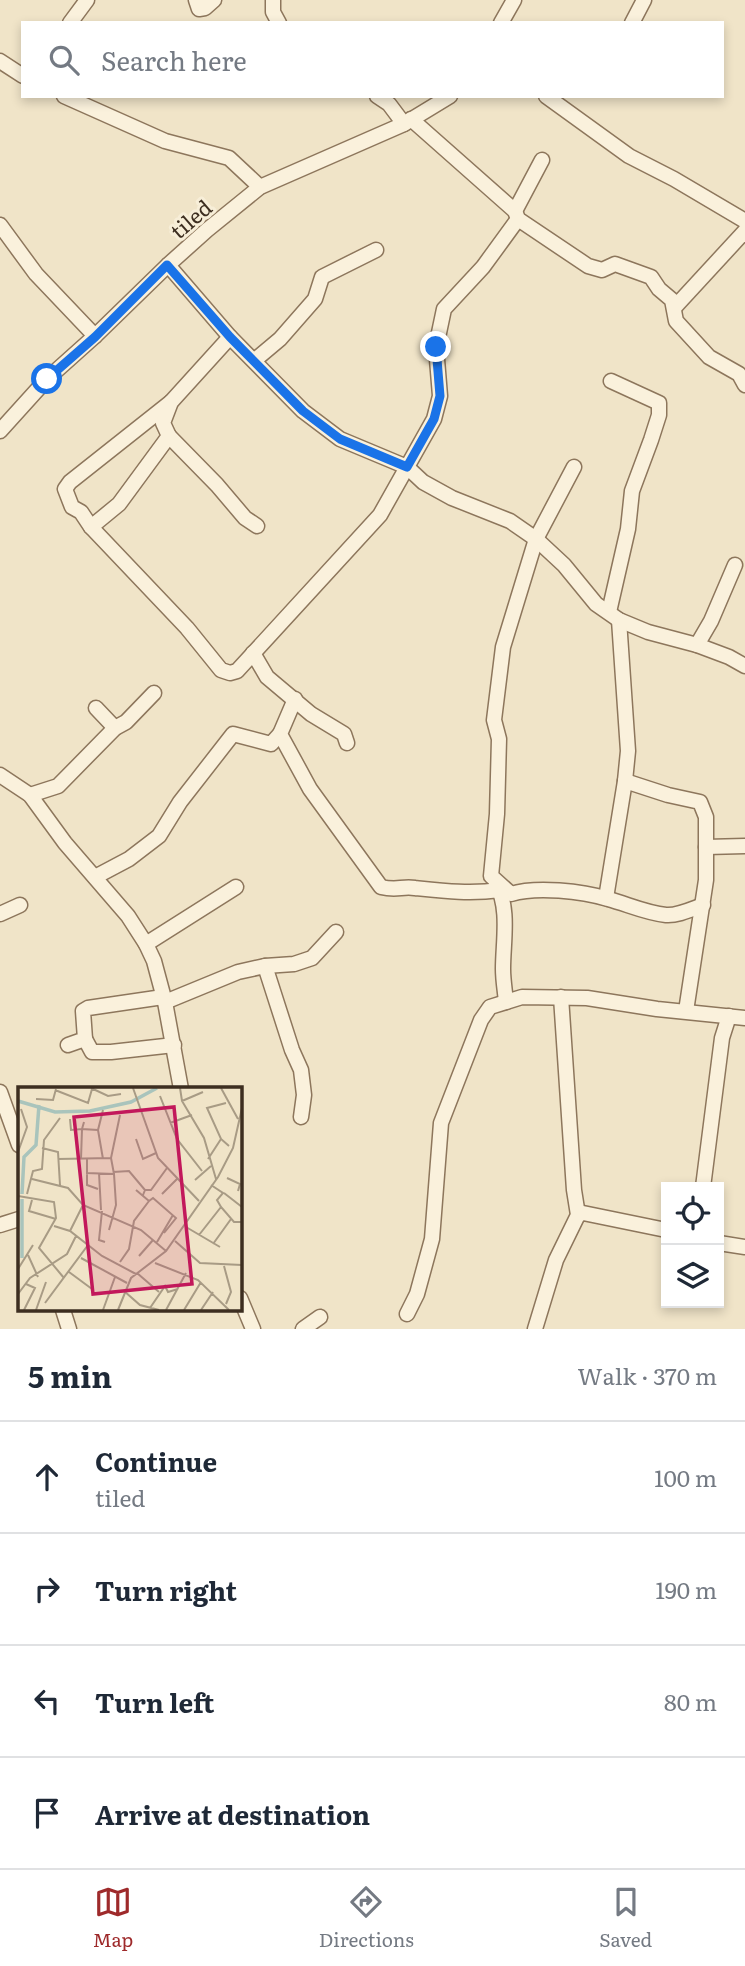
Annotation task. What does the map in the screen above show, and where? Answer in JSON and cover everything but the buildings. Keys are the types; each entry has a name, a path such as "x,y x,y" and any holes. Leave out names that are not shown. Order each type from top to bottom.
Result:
{"street":[{"path":"71,21 87,0"},
{"path":"196,0 199,9 205,8 214,0"},
{"path":"273,0 273,12 278,21"},
{"path":"633,21 644,0"},
{"path":"502,21 511,2"},
{"path":"0,61 21,75"},
{"path":"68,98 165,141 229,158 260,187"},
{"path":"380,98 516,215 588,266 601,270 615,264 623,265 651,277 659,289 672,300 676,321 709,358 743,375"},
{"name":"tiled","path":"1,426 167,265 260,187 407,122 447,98"},
{"path":"549,98 629,156 745,221"},
{"path":"565,108 575,98"},
{"path":"230,337 171,402 70,482 65,489 72,507 81,512 91,527 187,628 221,670 230,673 237,671 380,515 434,419 440,396 436,347 444,309 483,267 516,215 542,160"},
{"path":"674,308 745,231"},
{"path":"2,232 36,274 95,337"},
{"path":"255,360 280,339 314,299 321,277 376,250"},
{"path":"167,265 230,337 303,411 340,439 407,467 423,482 464,503 510,521 536,539 564,565 596,604 614,616 648,632 697,645 745,666"},
{"path":"606,898 628,751 614,616 632,491 659,415 659,403 611,381"},
{"path":"171,402 163,423 169,436 245,518 257,526"},
{"path":"91,527 119,504 169,436"},
{"path":"506,1002 503,972 505,914 500,890 491,876 498,775 499,739 494,720 496,698 505,639 536,539 574,467"},
{"path":"697,645 735,565"},
{"path":"253,653 267,677 311,714 344,734 347,743"},
{"path":"30,795 58,786 154,693"},
{"path":"95,877 129,859 159,836 180,803 233,734 271,744 280,734 295,699"},
{"path":"96,708 115,728"},
{"path":"280,734 310,789 381,887 396,890 410,887 476,894 500,890"},
{"path":"0,775 30,795 65,843 128,916 146,944 154,961 164,1000 181,1087"},
{"path":"625,781 701,802 706,817 706,880 685,1012"},
{"path":"706,847 745,846"},
{"path":"491,876 510,894 524,890 606,898 634,908 669,915 703,905"},
{"path":"146,944 236,887"},
{"path":"0,914 20,905"},
{"path":"174,1045 92,1052 85,1039 83,1011 88,1008 164,1000 239,972 265,966 294,964 312,958 336,932"},
{"path":"265,966 301,1070 304,1095 301,1117"},
{"path":"407,1314 417,1294 432,1239 441,1123 481,1020 490,1007 522,996 587,998 745,1018"},
{"path":"535,1329 556,1260 578,1215 572,1167 561,997"},
{"path":"704,1182 722,1038 729,1016"},
{"path":"68,1045 85,1039"},
{"path":"0,1092 18,1142"},
{"path":"578,1215 583,1213 661,1229"},
{"path":"0,1225 18,1219"},
{"path":"724,1244 745,1247"},
{"path":"242,1303 253,1329"},
{"path":"63,1311 69,1329"},
{"path":"303,1329 320,1317"}],"route":[{"path":"47,379 95,337 167,265 230,337 303,411 340,439 407,467 434,419 440,396 436,347"}]}
